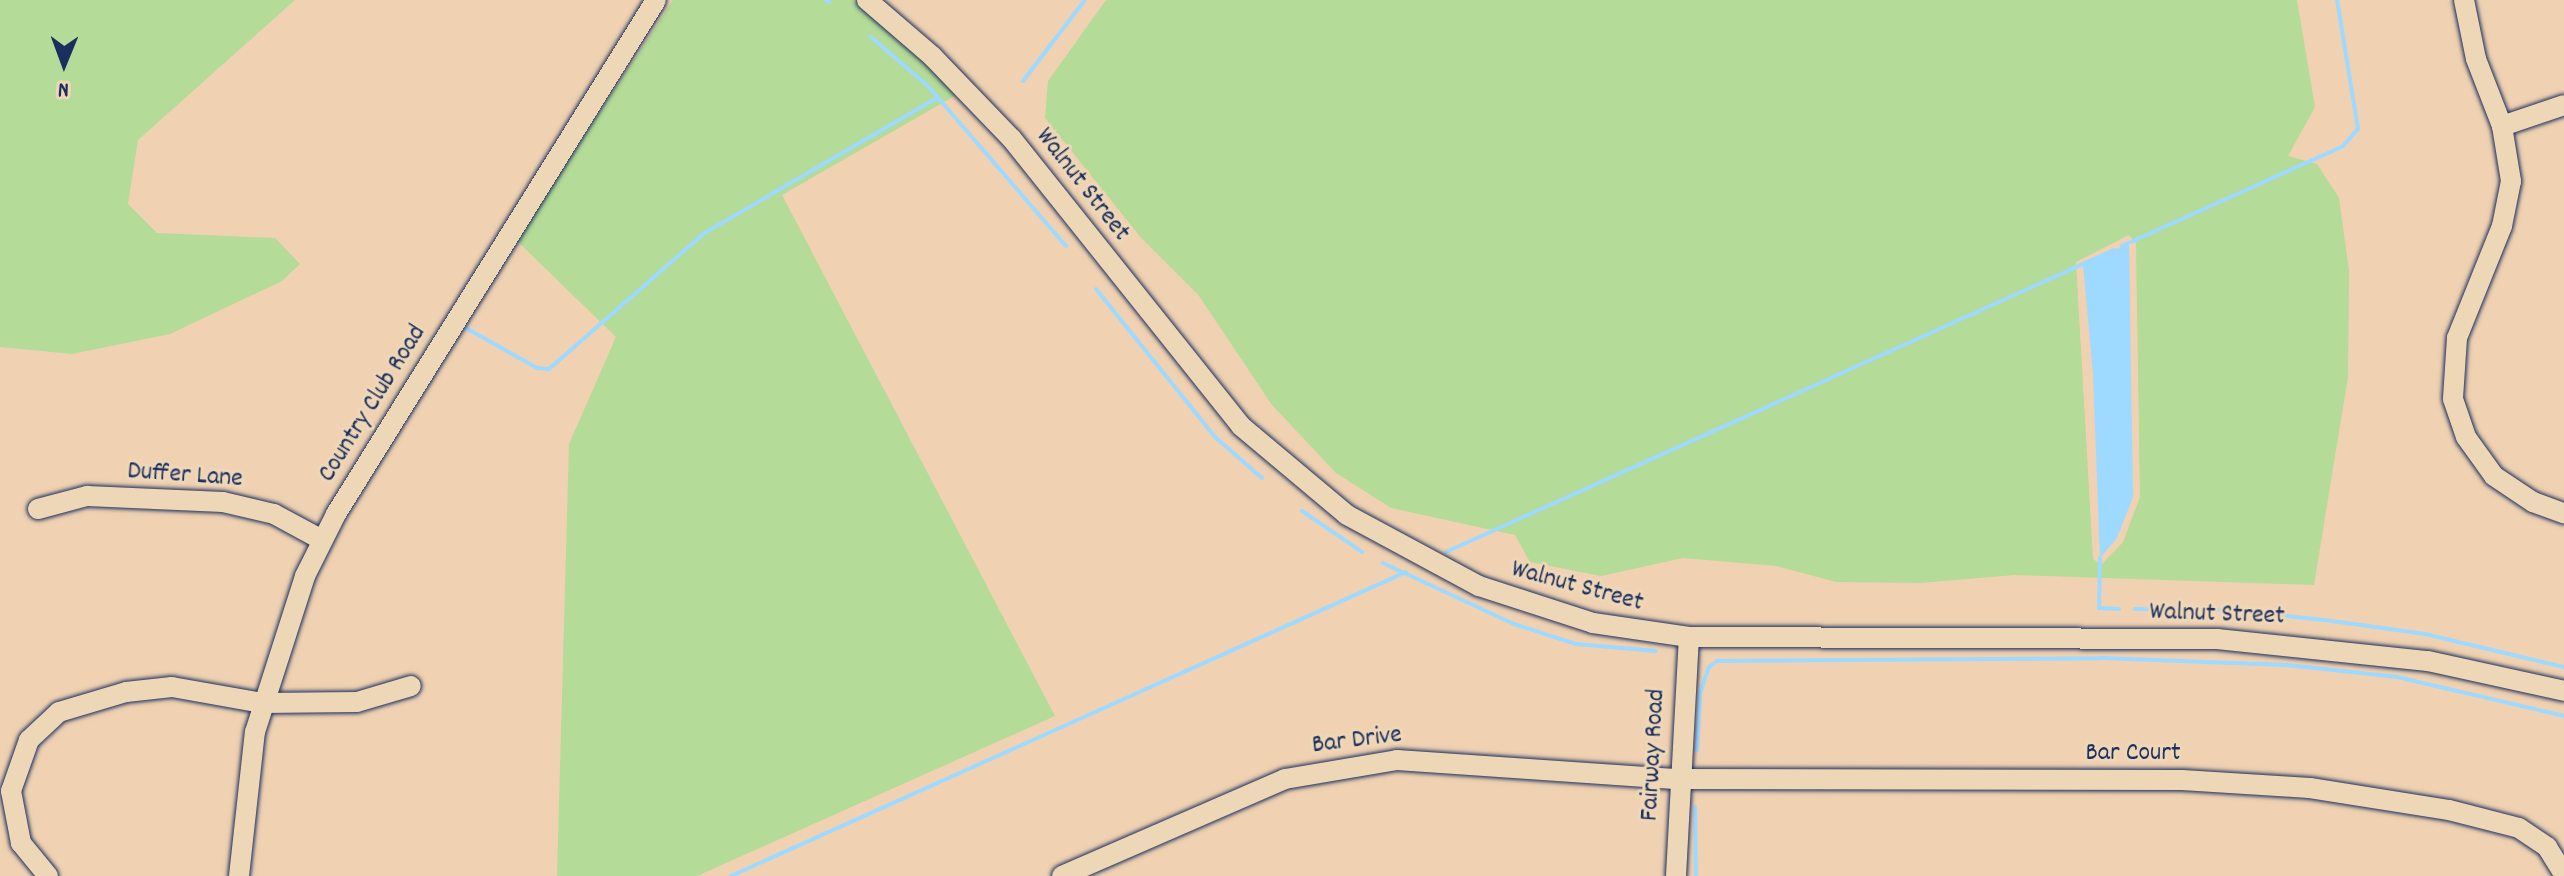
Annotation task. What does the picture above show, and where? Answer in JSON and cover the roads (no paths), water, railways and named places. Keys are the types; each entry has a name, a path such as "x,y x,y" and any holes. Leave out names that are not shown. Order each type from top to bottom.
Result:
{"street":[{"name":"Country Club Road","path":"239,876 246,780 262,703 287,619 322,540 656,0"},
{"name":"Walnut Street","path":"867,0 932,56 1012,139 1212,394 1306,484 1389,541 1479,586 1593,623 1689,637 2231,639 2428,661 2564,691"},
{"path":"2464,0 2476,59 2502,126 2511,165 2510,195 2457,338 2453,399 2466,437 2494,476 2533,502 2564,513"},
{"path":"2502,126 2564,105"},
{"name":"Duffer Lane","path":"38,509 87,496 223,502 274,514 322,540"},
{"name":"Fairway Road","path":"1676,876 1678,779 1689,637"},
{"path":"48,876 21,843 11,791 22,752 48,720 92,700 172,687 262,703 357,702 411,686"},
{"name":"Bar Drive","path":"1062,876 1250,791 1359,763 1435,761 1678,779"},
{"name":"Bar Court","path":"1678,779 2182,780 2310,788 2449,810 2519,828 2547,847 2564,874"}],"water":[{"path":"2129,243 2133,497 2117,538 2100,558 2093,375 2083,264"}],"waterway":[{"path":"1023,81 1085,0"},
{"path":"2122,246 2343,146 2358,129 2337,0"},
{"path":"871,37 927,85 1066,246"},
{"path":"466,328 537,368 549,369 703,234 938,97"},
{"path":"1446,552 2114,250"},
{"path":"1096,289 1216,438 1262,478"},
{"path":"1302,511 1362,552"},
{"path":"2100,558 2099,608 2119,609"},
{"path":"1383,563 1514,624 1576,644 1656,651"},
{"path":"731,876 1406,572"},
{"path":"2135,609 2225,610 2325,620 2425,634 2564,667"},
{"path":"1697,750 1700,694 1709,667 1717,661 2102,658 2286,665 2397,677 2564,716"},
{"path":"1695,807 1696,876"}]}
